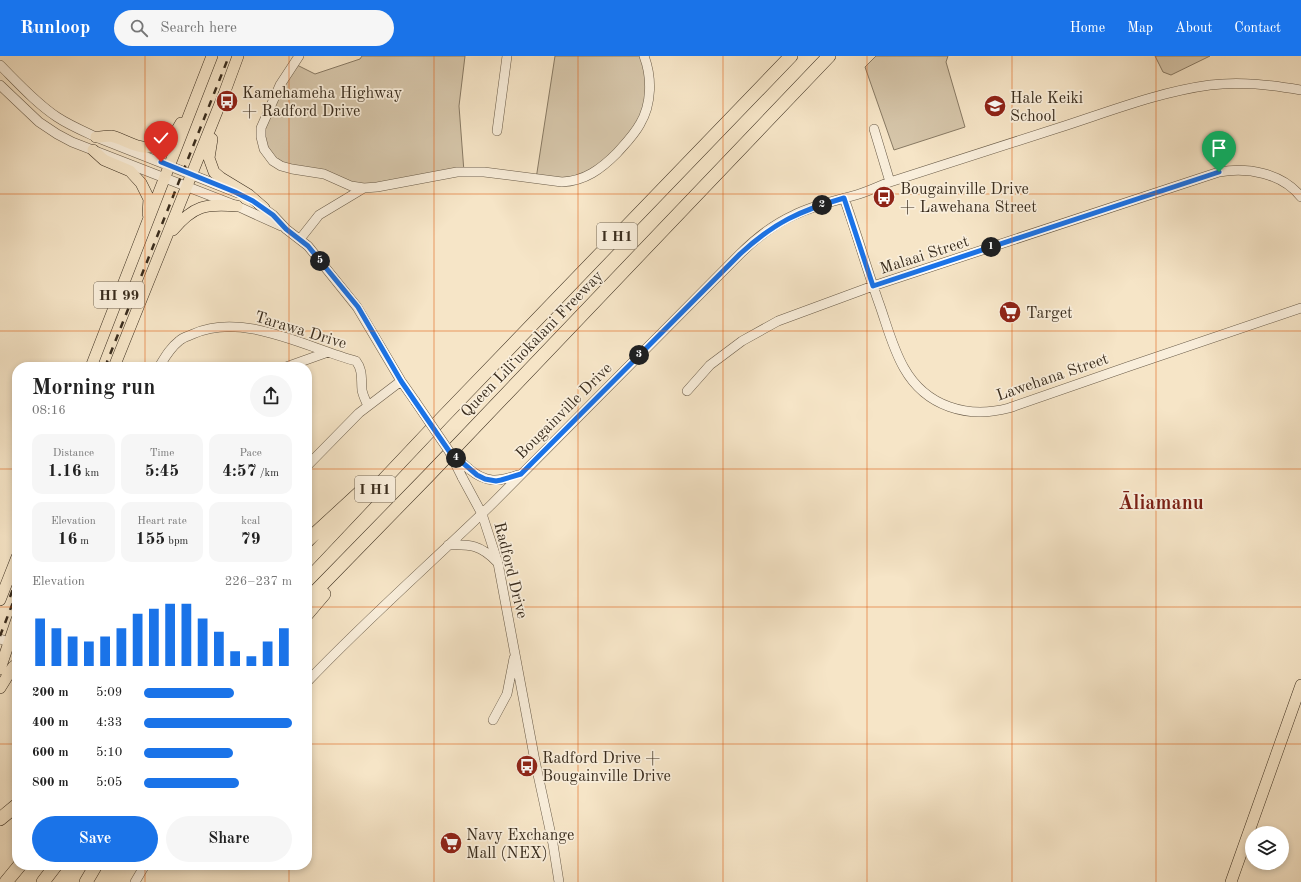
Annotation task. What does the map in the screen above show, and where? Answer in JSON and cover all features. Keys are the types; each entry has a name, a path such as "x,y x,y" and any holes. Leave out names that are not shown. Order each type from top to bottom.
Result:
{"highway":[{"name":"Queen Liliʻuokalani Freeway","path":"312,556 443,417 791,56"},
{"name":"Queen Liliʻuokalani Freeway","path":"312,595 429,475 829,56"},
{"path":"312,536 443,417"},
{"path":"312,608 429,475"},
{"path":"0,820 12,809"},
{"path":"6,882 16,870"},
{"path":"43,882 52,870"},
{"path":"86,882 93,870"}],"main road":[{"name":"HI 99","path":"93,362 212,56"},
{"name":"HI 99","path":"116,362 238,56"},
{"path":"96,137 112,136 139,146 148,147 159,144 169,139 176,133 200,90"},
{"path":"224,94 209,149 211,166 217,175 249,195 264,208"},
{"path":"93,150 104,160 130,171 141,183 149,199 148,223"},
{"path":"166,238 186,216 196,210 212,205 237,206"},
{"path":"0,600 12,570"},
{"path":"0,593 9,577"},
{"path":"0,669 9,642"},
{"path":"0,688 12,669"},
{"path":"1231,882 1301,685"}],"street":[{"path":"299,56 280,85 261,128 261,137 266,154 276,163 292,169 324,174 351,186 364,188 377,187 457,172 484,172 562,182 572,182 590,176 611,159 641,124 646,112 650,84 648,67 644,56"},
{"path":"497,131 507,56"},
{"name":"Radford Drive","path":"0,65 42,106 61,119 96,137 235,192 264,208 286,229 308,246 358,307 401,381 449,451 482,514 498,563 535,761 553,844 559,882"},
{"name":"Bougainville Drive","path":"312,677 342,645 482,514 756,238 774,225 794,214 816,206 857,195 890,182 1115,109 1162,96 1204,86 1232,84 1279,86 1301,90"},
{"name":"Radford Drive","path":"0,85 39,122 57,134 93,150 237,206 286,229"},
{"path":"874,130 890,182"},
{"name":"Malaai Street","path":"687,391 710,365 742,341 778,321 873,286 1219,172 1243,170 1269,175 1278,178 1297,192 1301,197"},
{"path":"300,239 319,215 364,188"},
{"name":"Lawehana Street","path":"844,198 873,286 903,368 911,380 931,398 956,410 976,413 996,412 1301,308"},
{"name":"Tarawa Drive","path":"162,362 168,352 181,339 204,329 229,327 258,329 356,361 359,365 362,389 368,406"},
{"path":"300,362 328,352"},
{"path":"312,461 343,428 368,406 401,381"},
{"path":"449,451 469,469 481,477 496,481 521,474"},
{"path":"448,545 468,544 490,554 498,563"},
{"path":"493,720 507,694 515,652"},
{"path":"135,882 143,870"}],"shaded area":[{"path":"362,56 465,56 459,106 464,172 364,188 281,166 261,137 293,63 315,74 360,59"},
{"path":"555,56 644,56 649,84 641,124 590,176 536,179"},
{"path":"876,56 948,56 946,62 965,127 894,150 865,67"},
{"path":"1155,56 1210,56 1171,75 1163,72"}],"railway":[{"path":"107,362 229,56"},
{"path":"10,597 12,592"},
{"path":"0,636 12,605"}],"place":[{"name":"Kamehameha Highway + Radford Drive","path":"227,101"},
{"name":"Hale Keiki School","path":"995,106"},
{"name":"Bougainville Drive + Lawehana Street","path":"884,197"},
{"name":"Target","path":"1010,312"},
{"name":"Radford Drive + Bougainville Drive","path":"527,766"},
{"name":"Navy Exchange Mall (NEX)","path":"451,843"}],"district":[{"name":"Āliamanu","path":"1161,502"}],"route":[{"path":"161,162 226,188 253,201 273,215 286,229 308,246 358,307 401,381 449,451 477,475 496,481 521,474 756,238 774,225 794,214 844,198 873,286 1219,172"}]}
